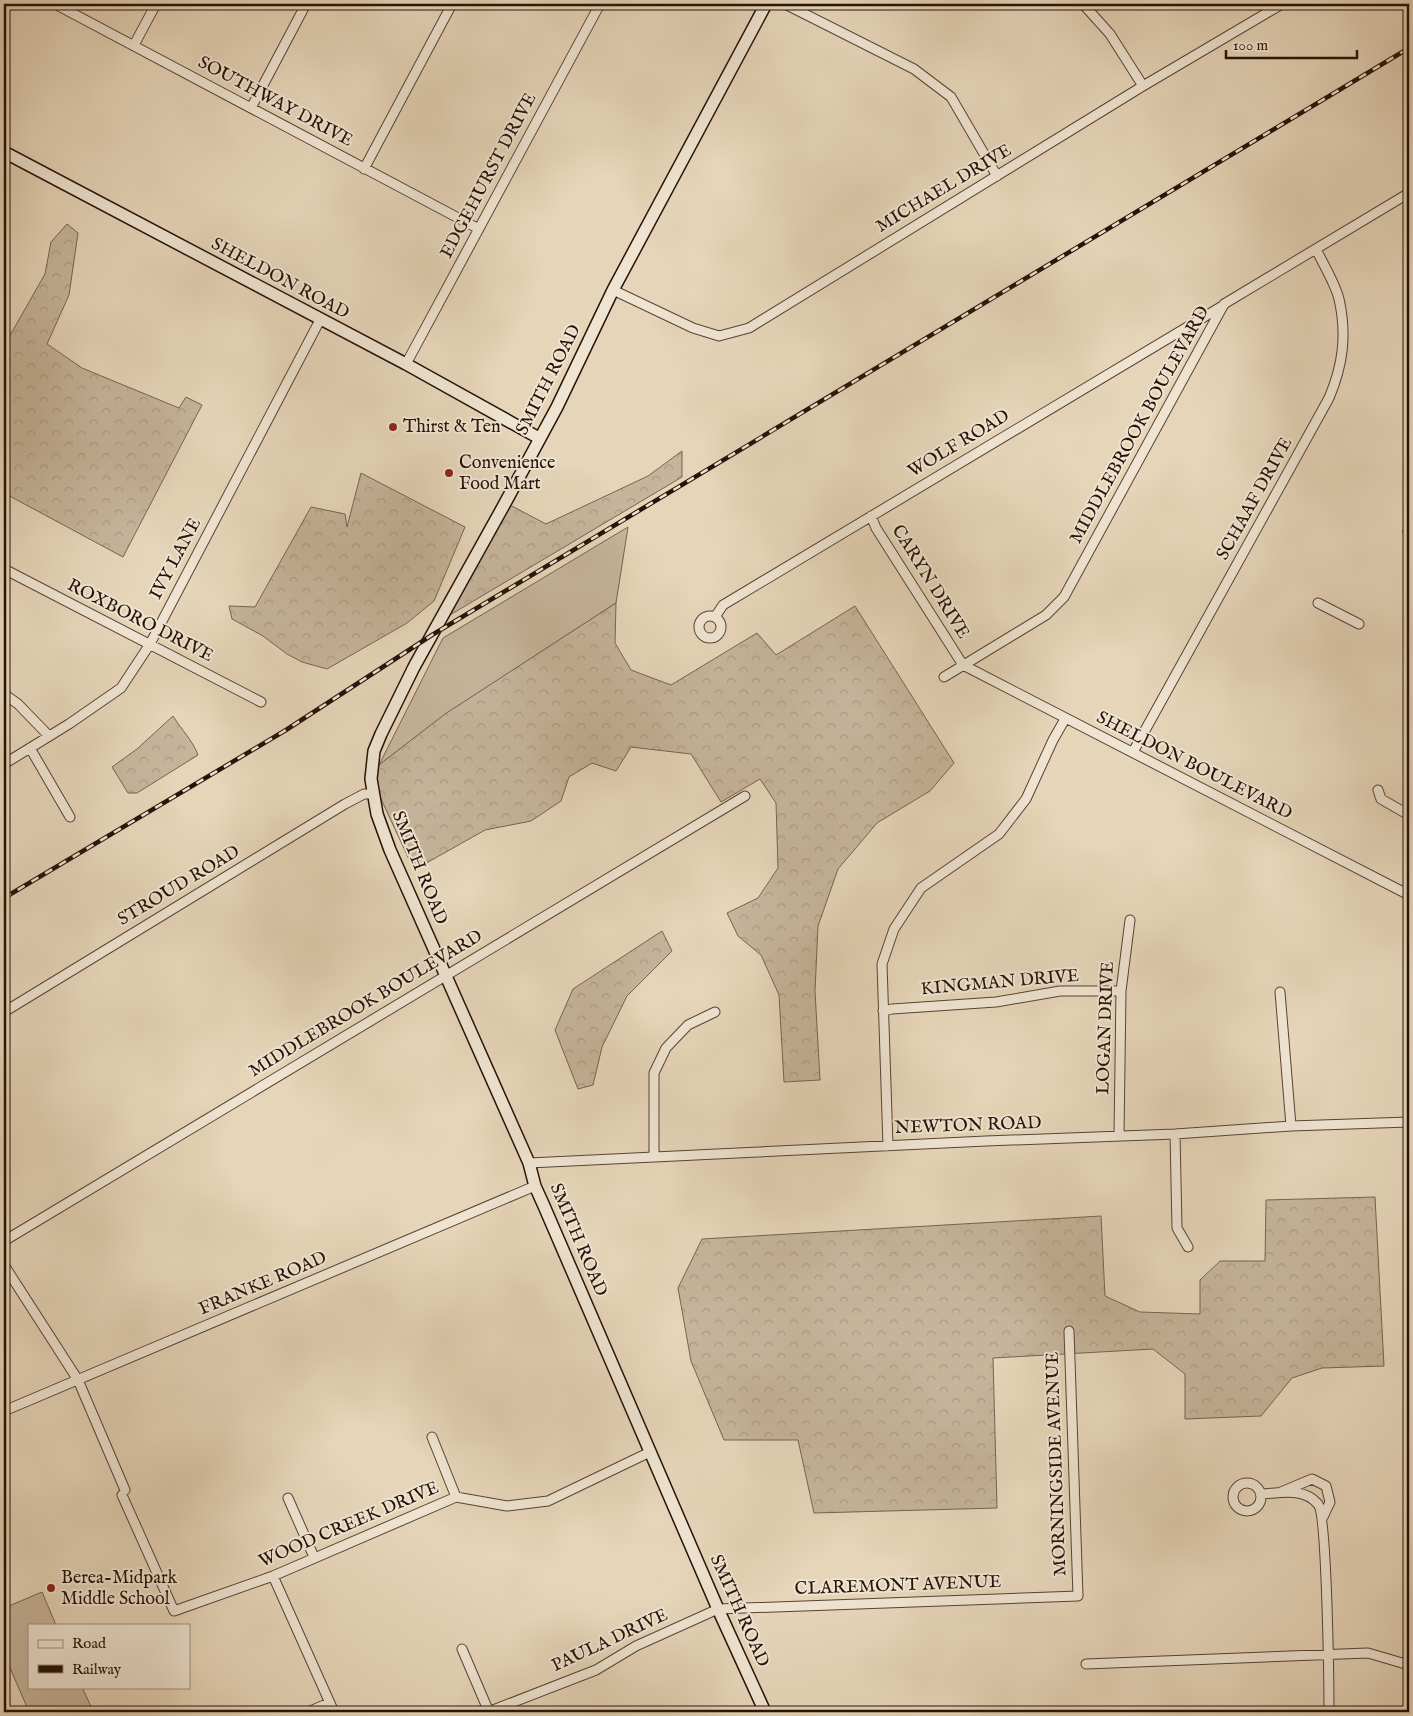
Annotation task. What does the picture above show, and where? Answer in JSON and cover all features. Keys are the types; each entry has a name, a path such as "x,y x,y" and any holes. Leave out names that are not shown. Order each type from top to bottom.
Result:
{"main road":[{"name":"SMITH ROAD","path":"765,1712 718,1609 535,1186 529,1164 386,839 377,814 373,794 372,763 374,751 381,734 414,667 540,438 614,290 766,4"},
{"name":"SHELDON ROAD","path":"4,152 406,364 540,438"}],"street":[{"name":"SOUTHWAY DRIVE","path":"55,4 479,229"},
{"path":"134,45 156,4"},
{"path":"251,108 306,4"},
{"path":"364,169 452,4"},
{"name":"EDGEHURST DRIVE","path":"406,364 600,4"},
{"path":"785,4 914,69 951,97 997,176"},
{"path":"1083,4 1110,34 1143,86"},
{"name":"MICHAEL DRIVE","path":"614,290 693,328 719,336 749,328 1143,86 1282,4"},
{"name":"MIDDLEBROOK BOULEVARD","path":"944,677 1046,615 1064,597 1224,304 1409,193"},
{"name":"SCHAAF DRIVE","path":"1134,752 1329,398 1338,375 1344,342 1339,298 1316,249"},
{"name":"WOLF ROAD","path":"715,617 723,605 1224,304"},
{"name":"IVY LANE","path":"4,764 121,688 150,644 320,320"},
{"name":"CARYN DRIVE","path":"871,516 876,528 964,665"},
{"name":"ROXBORO DRIVE","path":"4,569 261,702"},
{"path":"1318,603 1359,624"},
{"name":"SHELDON BOULEVARD","path":"964,665 1409,896"},
{"path":"4,694 18,704 49,736"},
{"path":"888,1146 882,964 894,929 921,888 999,834 1026,799 1053,740 1065,719"},
{"path":"30,748 70,817"},
{"path":"1378,790 1381,800 1409,815"},
{"name":"STROUD ROAD","path":"4,1012 345,804 364,794 373,794"},
{"name":"MIDDLEBROOK BOULEVARD","path":"4,1241 745,796"},
{"name":"LOGAN DRIVE","path":"1119,1136 1121,991 1130,920"},
{"name":"KINGMAN DRIVE","path":"883,1012 892,1009 996,1002 1060,991 1121,991"},
{"path":"1280,992 1291,1126"},
{"path":"654,1157 654,1073 666,1048 688,1025 715,1012"},
{"name":"NEWTON ROAD","path":"529,1164 1175,1134 1291,1126 1409,1122"},
{"path":"1175,1134 1176,1228 1188,1248"},
{"name":"FRANKE ROAD","path":"4,1411 535,1186"},
{"path":"4,1264 78,1380"},
{"name":"MORNINGSIDE AVENUE","path":"1068,1331 1078,1596"},
{"name":"WOOD CREEK DRIVE","path":"78,1380 174,1612 273,1576 456,1498 507,1506 548,1501 650,1452"},
{"path":"432,1437 456,1498"},
{"path":"1278,1494 1312,1479 1326,1486 1330,1502 1323,1517"},
{"path":"1261,1494 1300,1492 1314,1499 1320,1506 1323,1517 1329,1712"},
{"path":"288,1498 314,1557"},
{"path":"273,1576 334,1712"},
{"name":"CLAREMONT AVENUE","path":"718,1609 1078,1596"},
{"name":"PAULA DRIVE","path":"488,1712 596,1670 636,1646 718,1609"},
{"path":"462,1649 488,1712"},
{"path":"1086,1664 1368,1653 1409,1664"},
{"path":"308,1712 329,1703"}],"green space":[{"path":"67,224 78,233 69,295 47,344 82,368 179,408 186,397 202,405 123,557 4,493 4,346 45,274 51,242"},
{"path":"682,451 682,477 450,615 510,505 546,524 648,476"},
{"path":"361,473 465,527 434,601 407,623 327,669 302,662 287,654 263,636 232,619 229,606 255,607 311,507 345,514 347,527"},
{"path":"628,527 616,603 446,714 379,765 443,638"},
{"path":"616,603 615,643 631,670 671,685 757,633 776,655 855,606 954,763 930,791 877,823 838,869 818,926 815,991 820,1080 784,1082 779,995 761,955 738,936 727,913 758,898 778,868 776,803 760,779 721,802 691,754 631,747 616,771 592,763 569,777 561,801 531,821 485,830 414,870 375,786 379,765 445,714"},
{"path":"173,716 198,755 137,793 128,793 112,767 137,749"},
{"path":"662,931 672,951 627,996 602,1047 593,1085 578,1089 555,1030 573,989"},
{"path":"1375,1197 1384,1366 1322,1368 1292,1378 1261,1416 1185,1419 1185,1374 1153,1349 993,1358 997,1508 814,1513 798,1440 724,1440 691,1361 678,1288 702,1239 1101,1216 1105,1296 1140,1312 1200,1314 1200,1280 1220,1261 1265,1261 1266,1200"},
{"path":"42,1592 56,1624 28,1624 28,1688 82,1688 93,1711 29,1712 4,1654 4,1608"}],"railway":[{"path":"4,898 286,730 432,635 1409,48"}],"place":[{"name":"Thirst & Ten","path":"393,427"},
{"name":"Convenience Food Mart","path":"449,473"},
{"name":"Berea-Midpark Middle School","path":"51,1588"}]}
